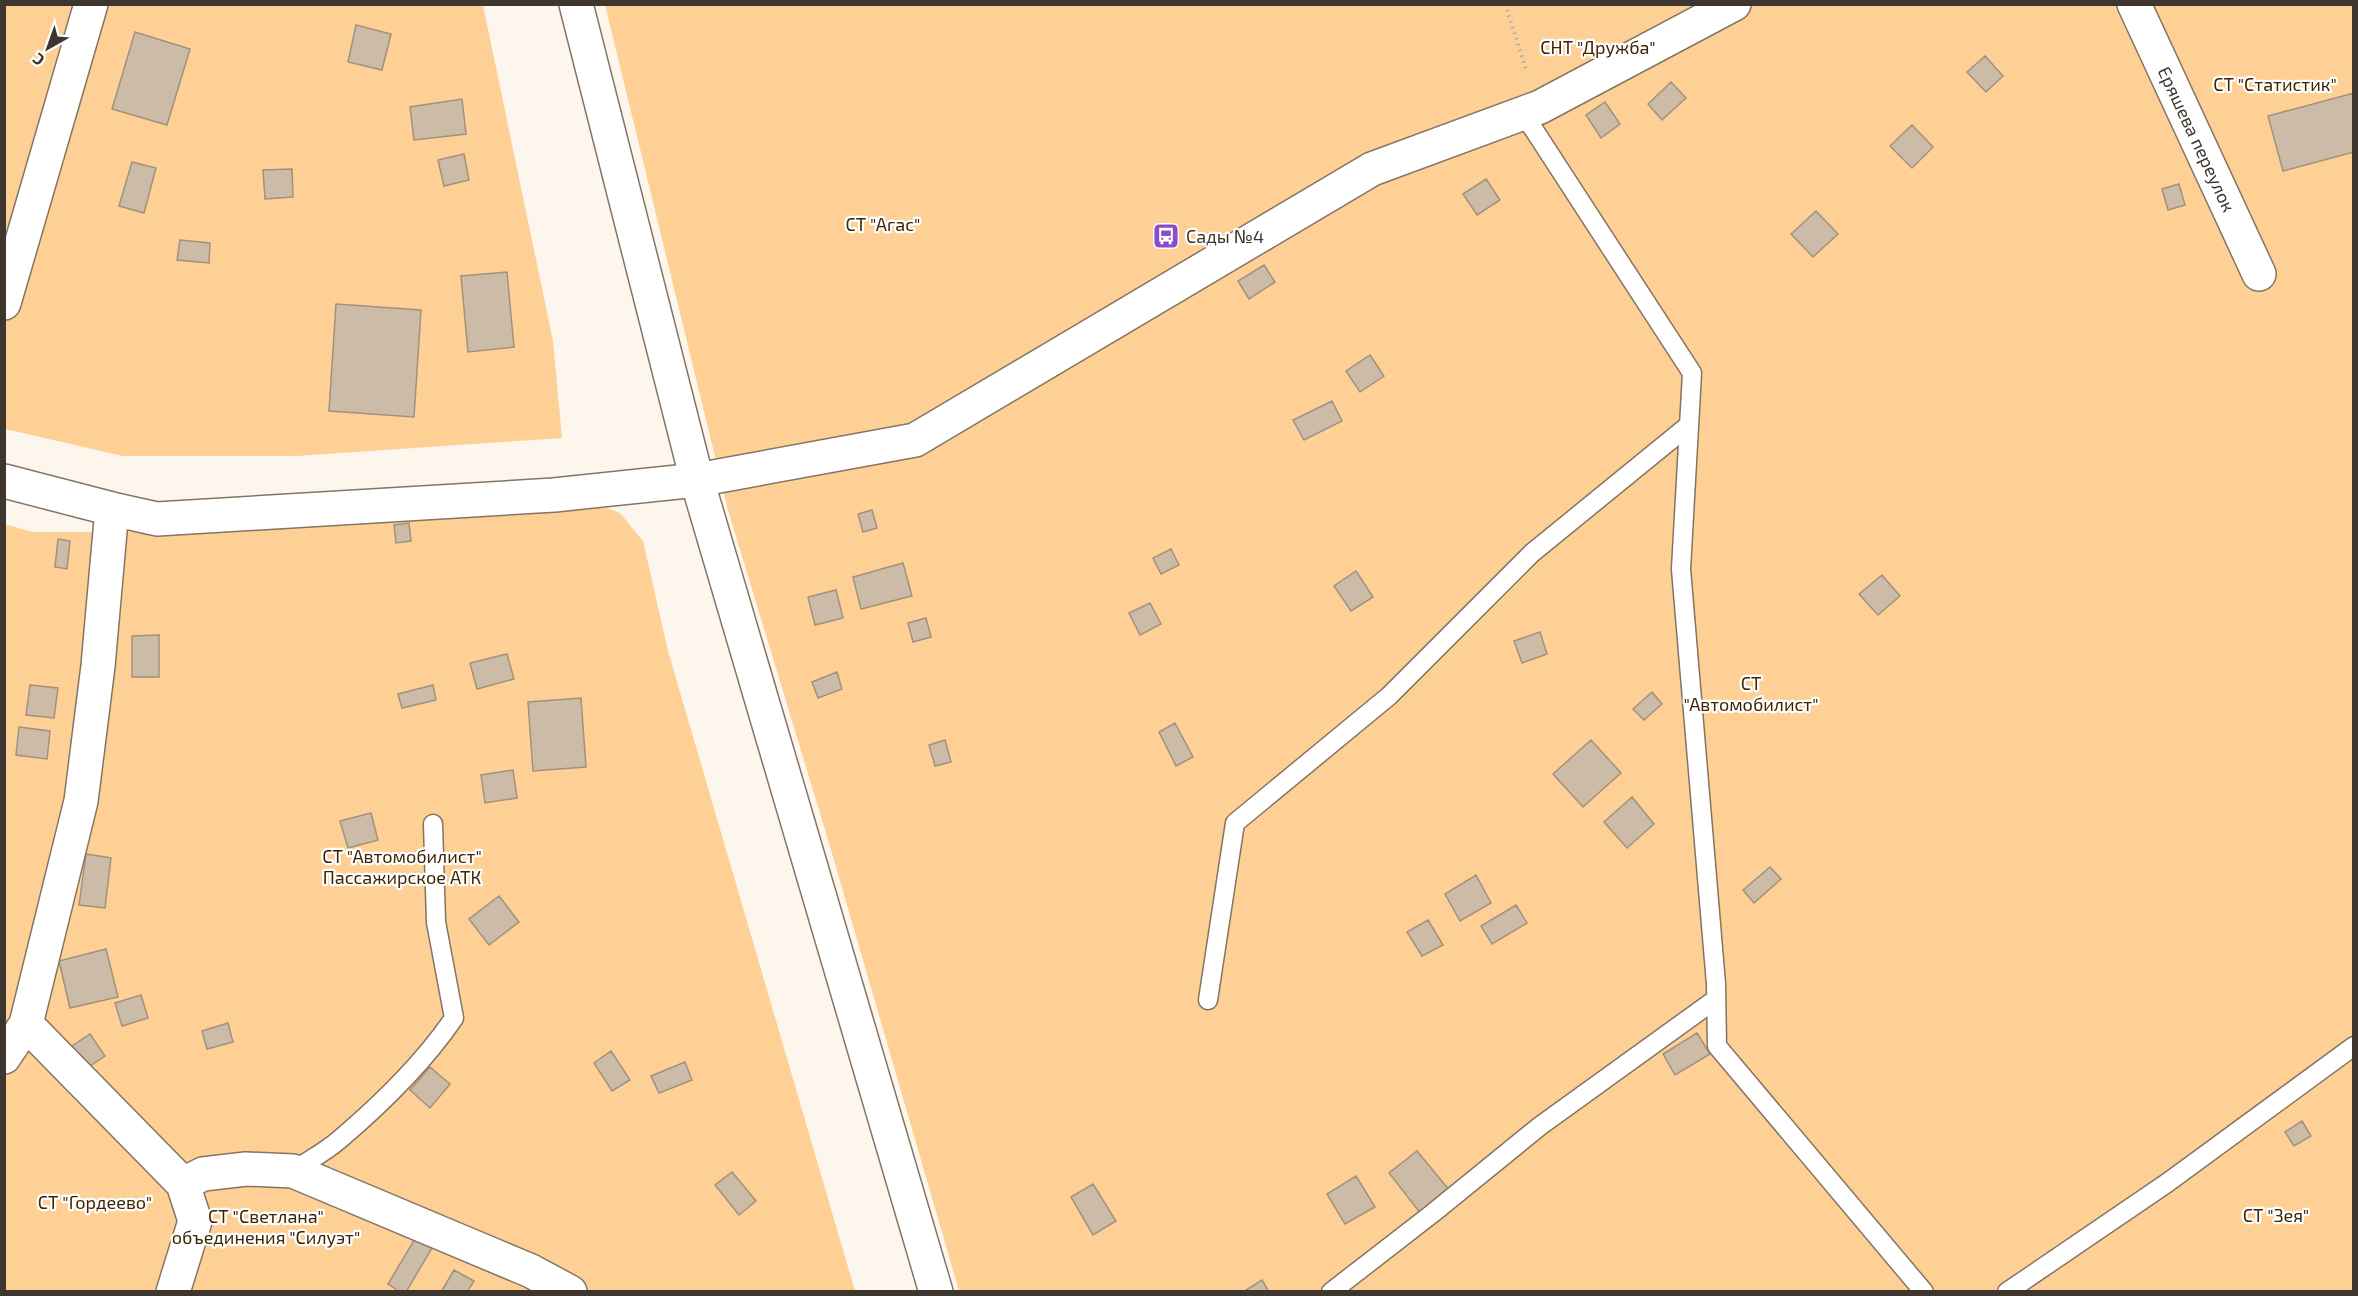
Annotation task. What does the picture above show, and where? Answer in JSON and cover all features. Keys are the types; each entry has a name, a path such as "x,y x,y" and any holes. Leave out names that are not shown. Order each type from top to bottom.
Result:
{"street":[{"path":"4,303 91,4"},
{"path":"576,4 697,480 936,1292"},
{"path":"4,481 112,510 157,519 554,495 697,480 915,440 1372,169 1532,110 1734,4"},
{"name":"Еряшева переулок","path":"2134,4 2259,274"},
{"path":"4,1057 26,1024 81,801 98,666 112,510"},
{"path":"26,1024 183,1184 195,1221 173,1292"},
{"path":"183,1184 203,1174 246,1169 293,1172 531,1271 570,1292"}],"lane":[{"path":"1532,110 1692,373 1681,569 1716,999 1717,1046 1924,1292"},
{"path":"1208,1000 1235,823 1389,696 1532,553 1689,425"},
{"path":"293,1172 338,1141 381,1100 438,1041 454,1018 436,922 434,824"},
{"path":"1331,1292 1540,1126 1716,999"},
{"path":"2007,1292 2167,1183 2354,1046"}],"path":[{"path":"1505,4 1532,110"}],"green space":[{"path":"5,5 483,5 553,341 562,438 297,456 123,456 5,429"},
{"name":"СТ \"Автомобилист\"","path":"605,5 2353,5 2353,1291 959,1291 829,843 728,510"},
{"name":"СТ \"Автомобилист\" Пассажирское АТК","path":"597,504 620,513 643,541 668,651 855,1291 5,1291 4,524 33,532 238,532 310,520"}],"building":[{"path":"356,25 391,34 382,70 348,62"},
{"path":"135,32 190,49 167,125 112,109"},
{"path":"1985,56 2003,76 1986,92 1967,72"},
{"path":"1671,82 1686,98 1662,120 1648,104"},
{"path":"2354,93 2354,152 2283,171 2268,116"},
{"path":"462,99 466,134 414,140 410,107"},
{"path":"1605,102 1620,124 1601,138 1586,115"},
{"path":"1912,125 1933,147 1912,168 1890,146"},
{"path":"464,154 469,180 444,186 438,160"},
{"path":"132,162 156,168 144,213 119,206"},
{"path":"292,169 293,197 265,199 263,170"},
{"path":"1486,179 1500,200 1477,215 1463,194"},
{"path":"2179,184 2185,205 2168,210 2162,189"},
{"path":"1816,211 1838,234 1813,257 1791,234"},
{"path":"180,240 210,243 209,263 177,260"},
{"path":"1264,265 1275,282 1249,299 1238,281"},
{"path":"507,272 514,347 468,352 461,276"},
{"path":"336,304 421,310 414,417 329,411"},
{"path":"1370,355 1384,376 1360,392 1346,371"},
{"path":"1332,401 1342,421 1304,440 1293,420"},
{"path":"872,510 877,528 863,532 858,514"},
{"path":"409,523 411,541 396,543 394,525"},
{"path":"58,539 70,541 67,569 55,567"},
{"path":"1171,549 1179,565 1161,574 1153,558"},
{"path":"903,563 912,596 861,609 853,577"},
{"path":"1356,571 1373,597 1351,611 1334,586"},
{"path":"1882,575 1900,596 1878,615 1859,594"},
{"path":"836,590 843,618 815,625 808,597"},
{"path":"1150,603 1161,624 1140,635 1129,613"},
{"path":"926,618 931,637 913,642 908,623"},
{"path":"1540,632 1547,654 1522,663 1514,641"},
{"path":"159,635 159,677 132,677 132,636"},
{"path":"507,654 514,679 477,689 470,663"},
{"path":"837,672 842,689 818,698 812,682"},
{"path":"30,685 58,688 54,718 26,715"},
{"path":"433,685 436,700 402,708 398,694"},
{"path":"1652,692 1662,704 1644,720 1633,709"},
{"path":"581,698 586,767 533,771 528,702"},
{"path":"1175,723 1193,757 1176,766 1159,732"},
{"path":"19,727 50,731 47,759 16,755"},
{"path":"945,740 951,762 935,766 929,745"},
{"path":"1591,740 1621,773 1583,807 1553,774"},
{"path":"513,770 517,798 485,803 481,775"},
{"path":"1632,797 1654,824 1627,848 1604,822"},
{"path":"371,813 378,840 348,848 340,821"},
{"path":"86,854 111,858 105,908 79,905"},
{"path":"1770,867 1781,879 1754,903 1743,890"},
{"path":"1476,875 1491,903 1460,921 1445,894"},
{"path":"499,896 519,922 489,945 469,919"},
{"path":"1516,905 1527,923 1492,944 1481,926"},
{"path":"1428,920 1443,945 1422,956 1407,932"},
{"path":"106,949 118,997 70,1008 59,961"},
{"path":"141,995 148,1018 122,1026 115,1003"},
{"path":"228,1023 233,1042 207,1049 202,1031"},
{"path":"1697,1033 1710,1054 1675,1075 1663,1054"},
{"path":"90,1034 105,1056 87,1068 72,1046"},
{"path":"611,1051 630,1080 612,1091 594,1063"},
{"path":"685,1062 692,1080 659,1093 651,1076"},
{"path":"430,1067 450,1084 430,1108 410,1090"},
{"path":"2302,1121 2311,1136 2294,1146 2285,1132"},
{"path":"1417,1151 1450,1191 1421,1214 1389,1173"},
{"path":"732,1172 756,1201 739,1215 715,1185"},
{"path":"1356,1176 1375,1207 1345,1224 1327,1194"},
{"path":"1093,1184 1116,1221 1093,1235 1071,1197"},
{"path":"416,1237 432,1248 406,1292 400,1292 388,1284"},
{"path":"454,1270 474,1281 467,1292 441,1292"},
{"path":"1262,1280 1269,1292 1243,1292"}],"place":[{"name":"Сады №4","path":"1166,236"}],"park label":[{"name":"СНТ \"Дружба\"","path":"1598,47"},
{"name":"СТ \"Статистик\"","path":"2275,84"},
{"name":"СТ \"Агас\"","path":"883,224"},
{"name":"СТ \"Гордеево\"","path":"95,1202"},
{"name":"СТ \"Зея\"","path":"2276,1215"},
{"name":"СТ \"Светлана\" объединения \"Силуэт\"","path":"266,1226"}]}
